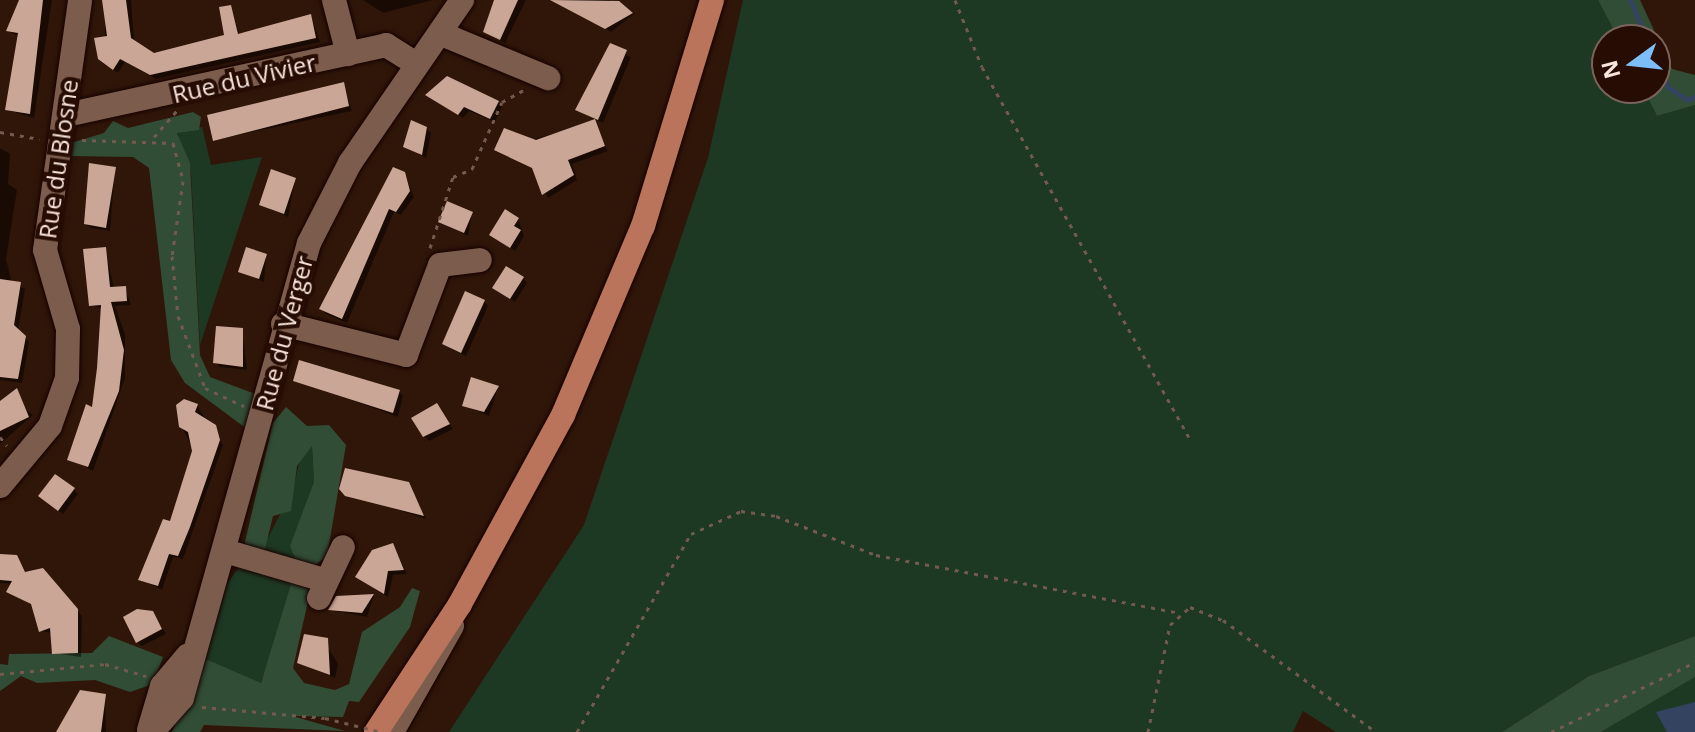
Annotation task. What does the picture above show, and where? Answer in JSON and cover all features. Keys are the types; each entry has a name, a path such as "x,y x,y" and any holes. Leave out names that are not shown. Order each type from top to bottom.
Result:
{"main road":[{"path":"378,732 460,604 597,341 667,156 712,0"}],"street":[{"name":"Rue du Blosne","path":"0,486 50,426 67,378 68,329 45,250 80,0"},
{"path":"334,0 348,54"},
{"name":"Rue du Verger","path":"150,732 162,686 190,653 225,551 283,324 323,216 417,64 444,35 462,0"},
{"path":"444,35 548,78"},
{"name":"Rue du Vivier","path":"66,115 187,92 386,45 417,64"},
{"path":"283,324 406,355 440,265 480,260"},
{"path":"225,551 322,589 343,547"},
{"path":"392,732 443,652 460,604"}],"path":[{"path":"955,0 982,67 1189,437"},
{"path":"440,265 426,242 453,177 472,169 502,102 548,78"},
{"path":"154,137 166,132 187,92"},
{"path":"0,132 62,140 154,137 173,143 183,181 172,256 189,354 205,388 263,411"},
{"path":"577,732 691,534 741,511 776,516 876,555 1179,613 1190,607 1223,620 1376,732"},
{"path":"1148,732 1179,613"},
{"path":"1551,732 1695,662"},
{"path":"325,718 378,732"}],"green space":[{"path":"743,0 1598,0 1611,24 1591,24 1591,104 1651,104 1657,116 1695,105 1695,636 1589,676 1502,732 1336,732 1303,711 1293,732 449,732 584,525 708,158"},
{"path":"1598,0 1640,0 1651,24 1611,24"},
{"path":"1671,67 1695,75 1695,105 1657,116 1651,104 1671,104"},
{"path":"193,112 201,117 199,130 177,133 190,163 200,355 210,377 258,395 247,429 185,383 171,360 149,168 133,157 70,156 71,143 104,133 113,121 128,128"},
{"path":"202,127 211,165 262,157 200,345 191,171 177,132"},
{"path":"286,407 307,426 329,425 346,445 327,556 313,567 296,560 290,546 314,482 312,446 297,466 291,511 273,516 265,549 244,546 273,423"},
{"path":"312,446 314,482 292,550 296,560 261,551 293,490 301,454"},
{"path":"243,563 298,578 259,687 203,658 228,582"},
{"path":"292,581 311,588 293,668 304,683 335,690 349,684 362,632 400,607 412,588 420,591 410,627 359,702 349,701 343,717 292,716 345,731 204,725 200,732 172,732 203,658 261,683"},
{"path":"109,636 163,657 153,684 130,692 95,680 37,683 21,676 0,691 0,664 8,665 9,654 92,653"},
{"path":"1695,636 1695,677 1601,732 1502,732 1589,676"},
{"path":"1695,677 1695,732 1601,732 1692,678"}],"water":[{"path":"1695,702 1695,732 1667,732 1656,712"}],"building":[{"path":"19,0 43,0 30,114 5,110 18,33 6,31"},
{"path":"102,0 126,0 131,38 154,53 224,35 219,7 231,5 238,34 311,14 316,38 150,75 120,59 113,70 98,59 94,38 107,36"},
{"path":"494,0 518,0 500,40 483,32"},
{"path":"550,0 619,1 633,13 605,29"},
{"path":"610,43 627,50 598,120 575,110"},
{"path":"447,76 499,101 490,119 464,107 458,115 425,95"},
{"path":"344,82 349,106 213,141 207,115"},
{"path":"595,119 605,146 568,160 574,175 542,195 532,168 494,150 504,128 536,140"},
{"path":"411,120 427,127 422,155 403,147"},
{"path":"89,163 116,167 106,228 84,224"},
{"path":"393,167 405,172 410,191 396,212 389,209 342,319 319,309"},
{"path":"271,169 296,178 284,214 259,205"},
{"path":"447,201 473,212 464,233 438,222"},
{"path":"505,209 519,218 514,226 521,230 510,248 489,235"},
{"path":"106,247 110,287 126,286 127,301 111,302 124,350 119,391 88,467 67,460 86,404 92,407 97,368 101,305 89,306 83,249"},
{"path":"246,247 267,254 259,279 238,272"},
{"path":"506,266 524,277 510,299 492,288"},
{"path":"0,279 21,282 14,325 26,336 18,379 0,377"},
{"path":"465,291 485,300 461,353 442,344"},
{"path":"216,326 243,328 243,367 213,363"},
{"path":"299,360 400,390 393,413 293,381"},
{"path":"471,377 499,386 484,412 462,406"},
{"path":"17,388 29,417 0,431 0,401"},
{"path":"184,399 198,404 195,412 216,425 220,440 178,556 169,554 158,586 138,580 163,519 170,521 192,451 188,432 179,427 176,405"},
{"path":"437,403 450,424 423,437 411,418"},
{"path":"345,468 409,482 424,516 345,496 339,489"},
{"path":"55,474 75,488 58,511 38,496"},
{"path":"393,543 404,570 388,571 384,594 355,577 372,550"},
{"path":"0,554 17,555 25,572 43,568 78,609 78,653 52,654 50,628 39,632 31,604 6,592 12,581 0,580"},
{"path":"374,594 362,613 328,610 336,596"},
{"path":"137,609 153,611 162,629 136,643 123,617"},
{"path":"304,634 328,638 330,675 297,663"},
{"path":"80,690 106,694 101,732 56,732"}],"waterway":[{"path":"1630,0 1640,24"},
{"path":"1671,89 1687,100 1695,97"}]}
